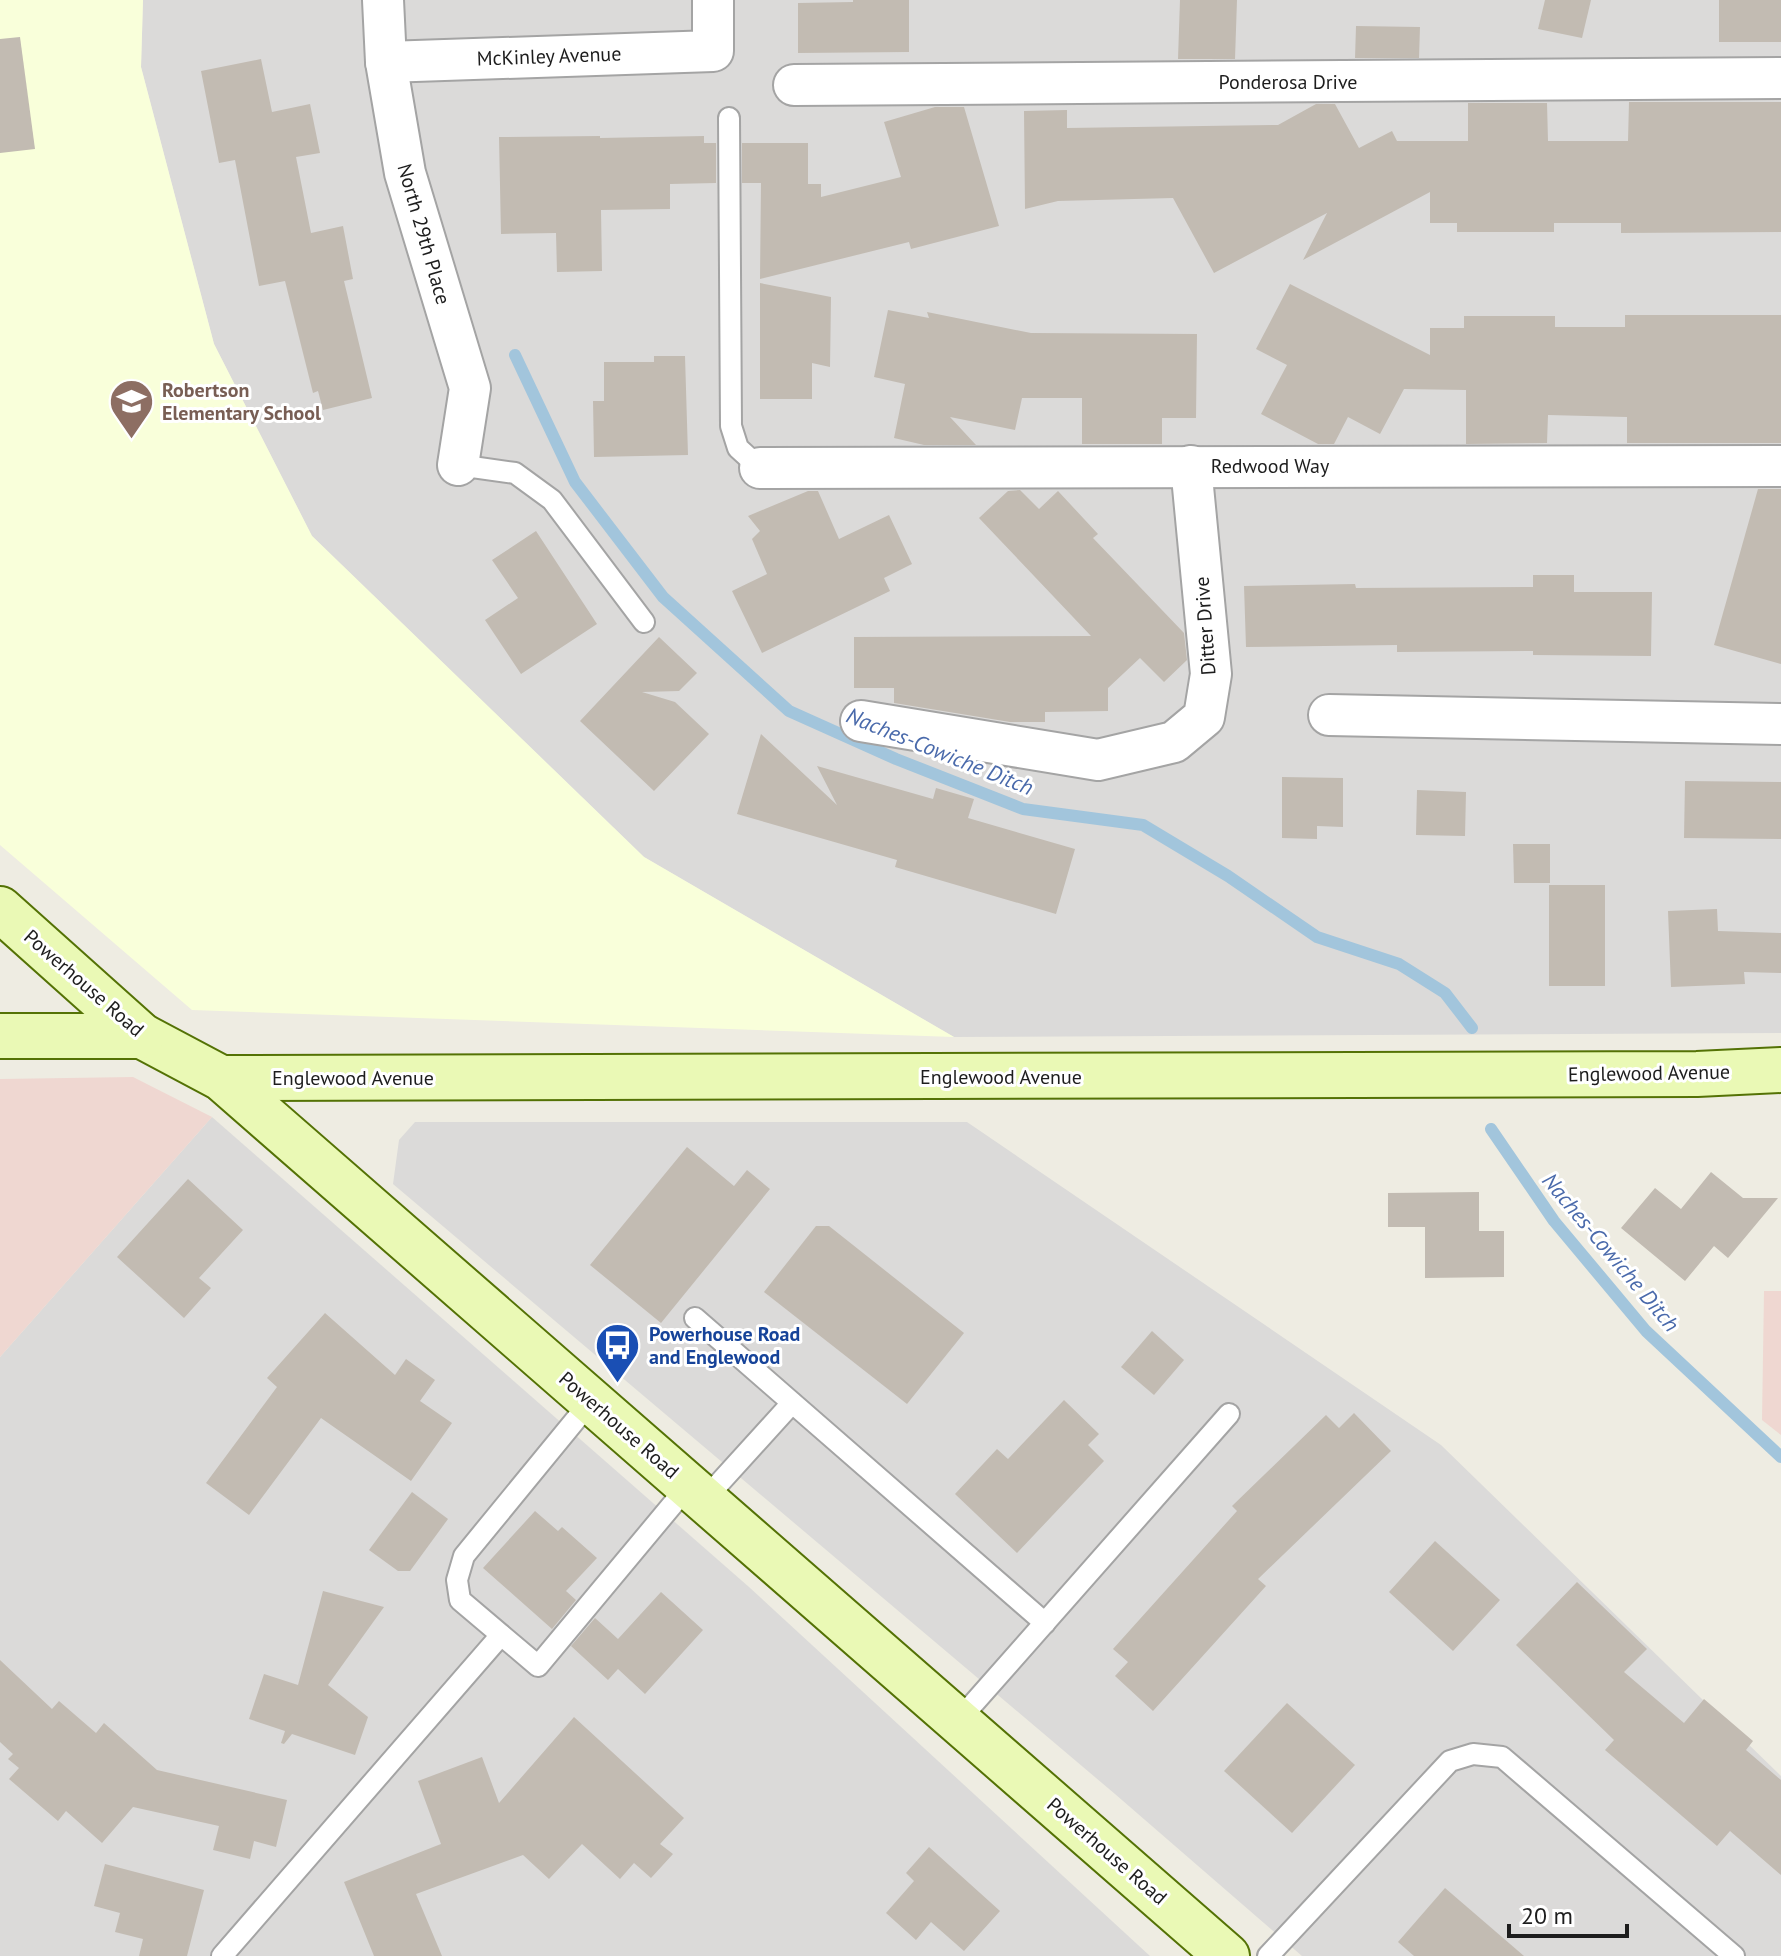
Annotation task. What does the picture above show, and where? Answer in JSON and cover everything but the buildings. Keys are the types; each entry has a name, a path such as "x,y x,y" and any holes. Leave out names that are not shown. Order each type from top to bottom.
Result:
{"street":[{"name":"North 29th Place","path":"383,0 386,62 405,173 470,388 458,465"},
{"name":"McKinley Avenue","path":"386,62 713,51 713,0"},
{"name":"Ponderosa Drive","path":"794,85 1781,78"},
{"name":"Ditter Drive","path":"861,721 1098,760 1174,742 1204,717 1211,674 1191,466"},
{"name":"Redwood Way","path":"760,468 1781,466"},
{"path":"1329,715 1781,724"},
{"name":"Powerhouse Road","path":"0,909 142,1036 221,1078 1227,1956"},
{"path":"0,1036 142,1036"},
{"name":"Englewood Avenue","path":"221,1078 1697,1074 1781,1070"}],"lane":[{"path":"729,118 731,426 738,448 760,468"},
{"path":"458,465 515,473 552,500 644,622"},
{"path":"695,1318 1045,1623"},
{"path":"591,1401 464,1556 457,1580 460,1600 538,1666 696,1493 792,1403"},
{"path":"958,1721 1229,1414"},
{"path":"222,1956 501,1635"},
{"path":"1268,1956 1450,1761 1473,1754 1502,1757 1734,1956"}],"shaded area":[{"name":"Robertson Elementary School","path":"0,0 143,0 141,67 214,344 312,536 644,857 954,1037 192,1010 0,845"},
{"path":"143,0 1781,0 1781,1033 954,1037 644,857 312,536 214,344 141,67"},
{"path":"133,1077 212,1117 0,1357 0,1079"},
{"path":"212,1117 749,1587 1150,1956 0,1956 0,1357"},
{"path":"415,1122 967,1122 1441,1445 1781,1776 1781,1956 1302,1956 1115,1794 393,1184 399,1140"},
{"path":"1764,1291 1781,1291 1781,1435 1762,1420"}],"waterway":[{"name":"Naches-Cowiche Ditch","path":"515,355 575,482 663,597 789,711 896,759 1023,809 1143,825 1228,876 1317,937 1399,964 1445,993 1472,1028"},
{"name":"Naches-Cowiche Ditch","path":"1491,1129 1554,1221 1646,1331 1781,1457"}],"place":[{"name":"Robertson Elementary School","path":"131,440"},
{"name":"Powerhouse Road and Englewood","path":"618,1384"}]}
